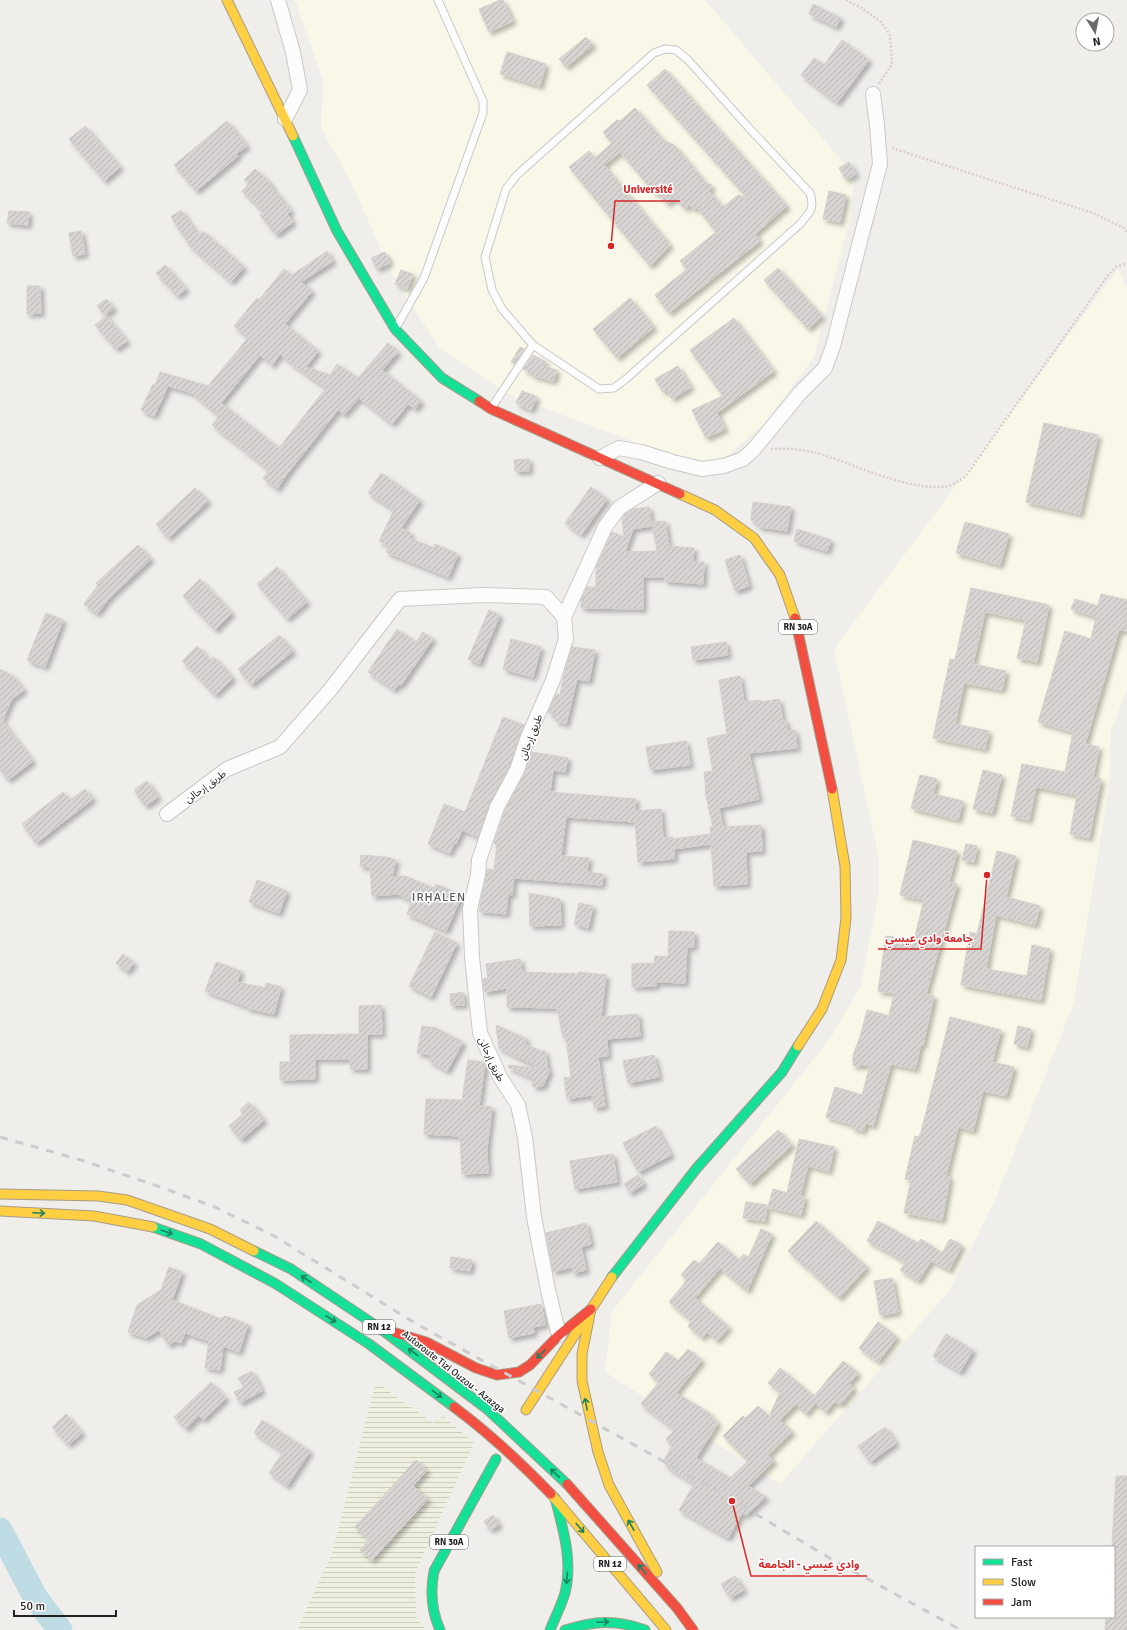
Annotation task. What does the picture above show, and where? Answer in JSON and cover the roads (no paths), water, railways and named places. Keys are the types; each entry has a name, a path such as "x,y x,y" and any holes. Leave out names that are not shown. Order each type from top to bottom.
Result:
{"main road":[{"name":"RN 30A","path":"227,0 285,119 337,231 394,329 442,378 491,409 716,510 754,538 780,575 794,611 833,794 845,866 846,918 841,960 822,1009 782,1072 696,1169 618,1267 526,1410"},
{"name":"Autoroute Tizi Ouzou - Azazga","path":"0,1194 98,1196 127,1200 210,1229 291,1269 381,1329 487,1409 566,1483 677,1608 693,1630"},
{"name":"RN 12","path":"0,1211 94,1216 125,1220 146,1225 201,1244 276,1284 370,1344 478,1425 519,1461 555,1498 666,1630"},
{"path":"381,1329 426,1342 476,1368 497,1375 519,1372 530,1365 559,1335 591,1309"},
{"path":"591,1309 582,1354 582,1381 598,1452 609,1485 677,1608"},
{"name":"RN 30A","path":"440,1630 434,1617 430,1602 430,1586 434,1571 496,1459"},
{"path":"550,1630 566,1586 568,1567 563,1528 555,1498"},
{"path":"566,1630 588,1623 614,1621 630,1624 645,1630"}],"street":[{"path":"278,0 293,52 300,90 285,119"},
{"path":"600,458 619,448 641,452 672,462 702,469 724,466 743,459 754,449 800,393 825,368 833,346 880,164 873,94"},
{"path":"564,617 605,527 619,508 658,483"},
{"name":"طريق إرحالن","path":"167,814 227,769 280,747 330,690 400,599 483,595 546,597 564,617 566,639 564,646 553,680 528,737 517,770 497,807 480,860 470,909 473,965 480,1033 500,1077 518,1105 525,1137 534,1217 548,1290 559,1335"}],"lane":[{"path":"394,329 424,278 483,113 483,101 438,0"},
{"path":"665,49 676,50 688,60 810,193 813,203 812,211 800,225 614,388 599,388 533,345 502,309 492,290 485,257 506,189 517,175 654,53 665,49"},
{"path":"491,409 533,345"}],"waterway":[{"path":"0,1530 35,1597 60,1630"}],"railway":[{"path":"0,1137 81,1160 163,1188 215,1207 274,1236 415,1323 717,1491 833,1560 961,1630"}],"place":[{"name":"Université","path":"611,246"},
{"name":"جامعة وادي عيسي","path":"987,875"},
{"name":"وادي عيسي - الجامعة","path":"732,1501"}],"district":[{"name":"IRḤALEN","path":"439,897"}]}
